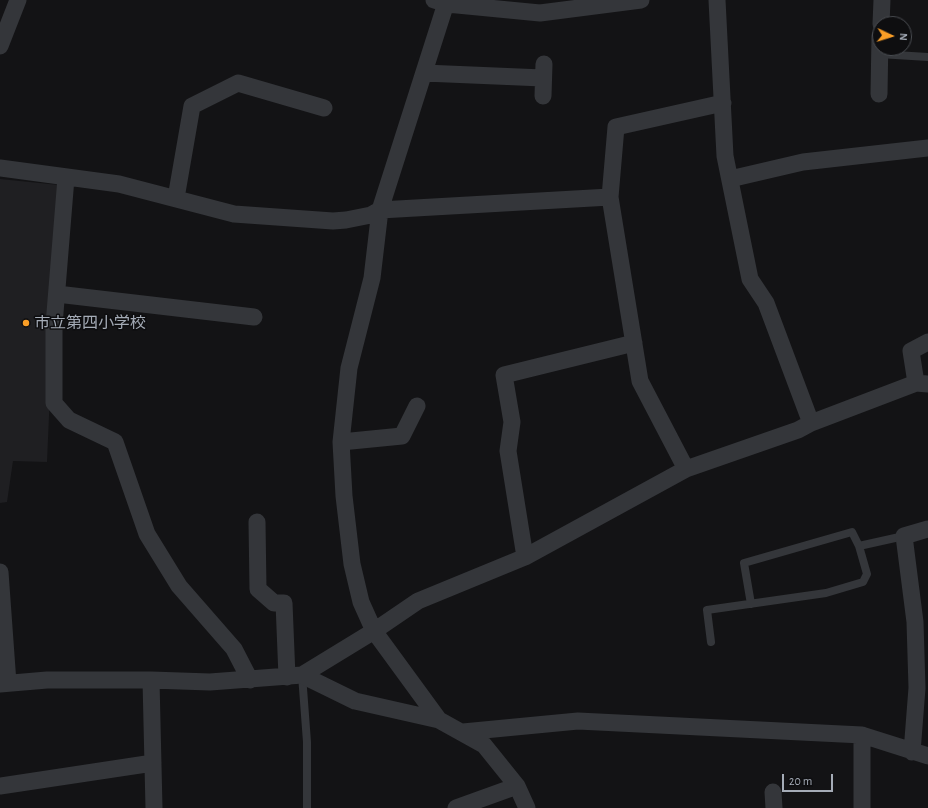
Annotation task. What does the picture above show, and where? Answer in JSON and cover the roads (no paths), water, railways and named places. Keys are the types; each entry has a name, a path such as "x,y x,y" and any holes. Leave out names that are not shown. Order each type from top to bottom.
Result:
{"street":[{"path":"0,46 18,0"},
{"path":"439,720 374,631 361,602 352,564 344,496 341,442 349,368 372,278 380,210 424,73 442,1 540,14 641,0"},
{"path":"717,0 725,156 750,279 766,303 811,423"},
{"path":"881,16 882,0"},
{"path":"879,56 879,94"},
{"path":"424,73 544,71 543,96"},
{"path":"176,198 192,106 238,83 324,108"},
{"path":"686,469 640,381 610,197 616,127 722,103"},
{"path":"730,179 803,162 928,148"},
{"path":"0,168 119,184 234,214 310,219 346,220 371,215 380,210 610,197"},
{"path":"66,178 54,325 54,403 69,420 115,442 147,534 179,586 234,648 250,680"},
{"path":"57,294 254,317"},
{"path":"0,572 4,684 47,680 151,680 210,682 294,676 374,631 418,601 525,557 686,469 798,430 811,423 922,384 911,351 928,342"},
{"path":"525,557 508,451 512,422 504,375 634,343"},
{"path":"341,442 402,436 417,406"},
{"path":"257,522 258,589 274,603 284,603 294,676"},
{"path":"463,732 578,721 862,735 920,754 922,678 904,536 928,529"},
{"path":"294,676 355,701 439,720 463,732 484,745 517,786 526,808"},
{"path":"151,680 154,808"},
{"path":"862,735 862,808"},
{"path":"0,786 153,763"},
{"path":"456,808 517,786"}],"lane":[{"path":"912,56 928,57"},
{"path":"711,642 707,610 752,604 826,593 863,582 867,574 859,546 852,532 744,563 752,604"},
{"path":"859,546 904,536"},
{"path":"294,676 307,742 307,808"}],"place":[{"name":"市立第四小学校","path":"26,323"}]}
